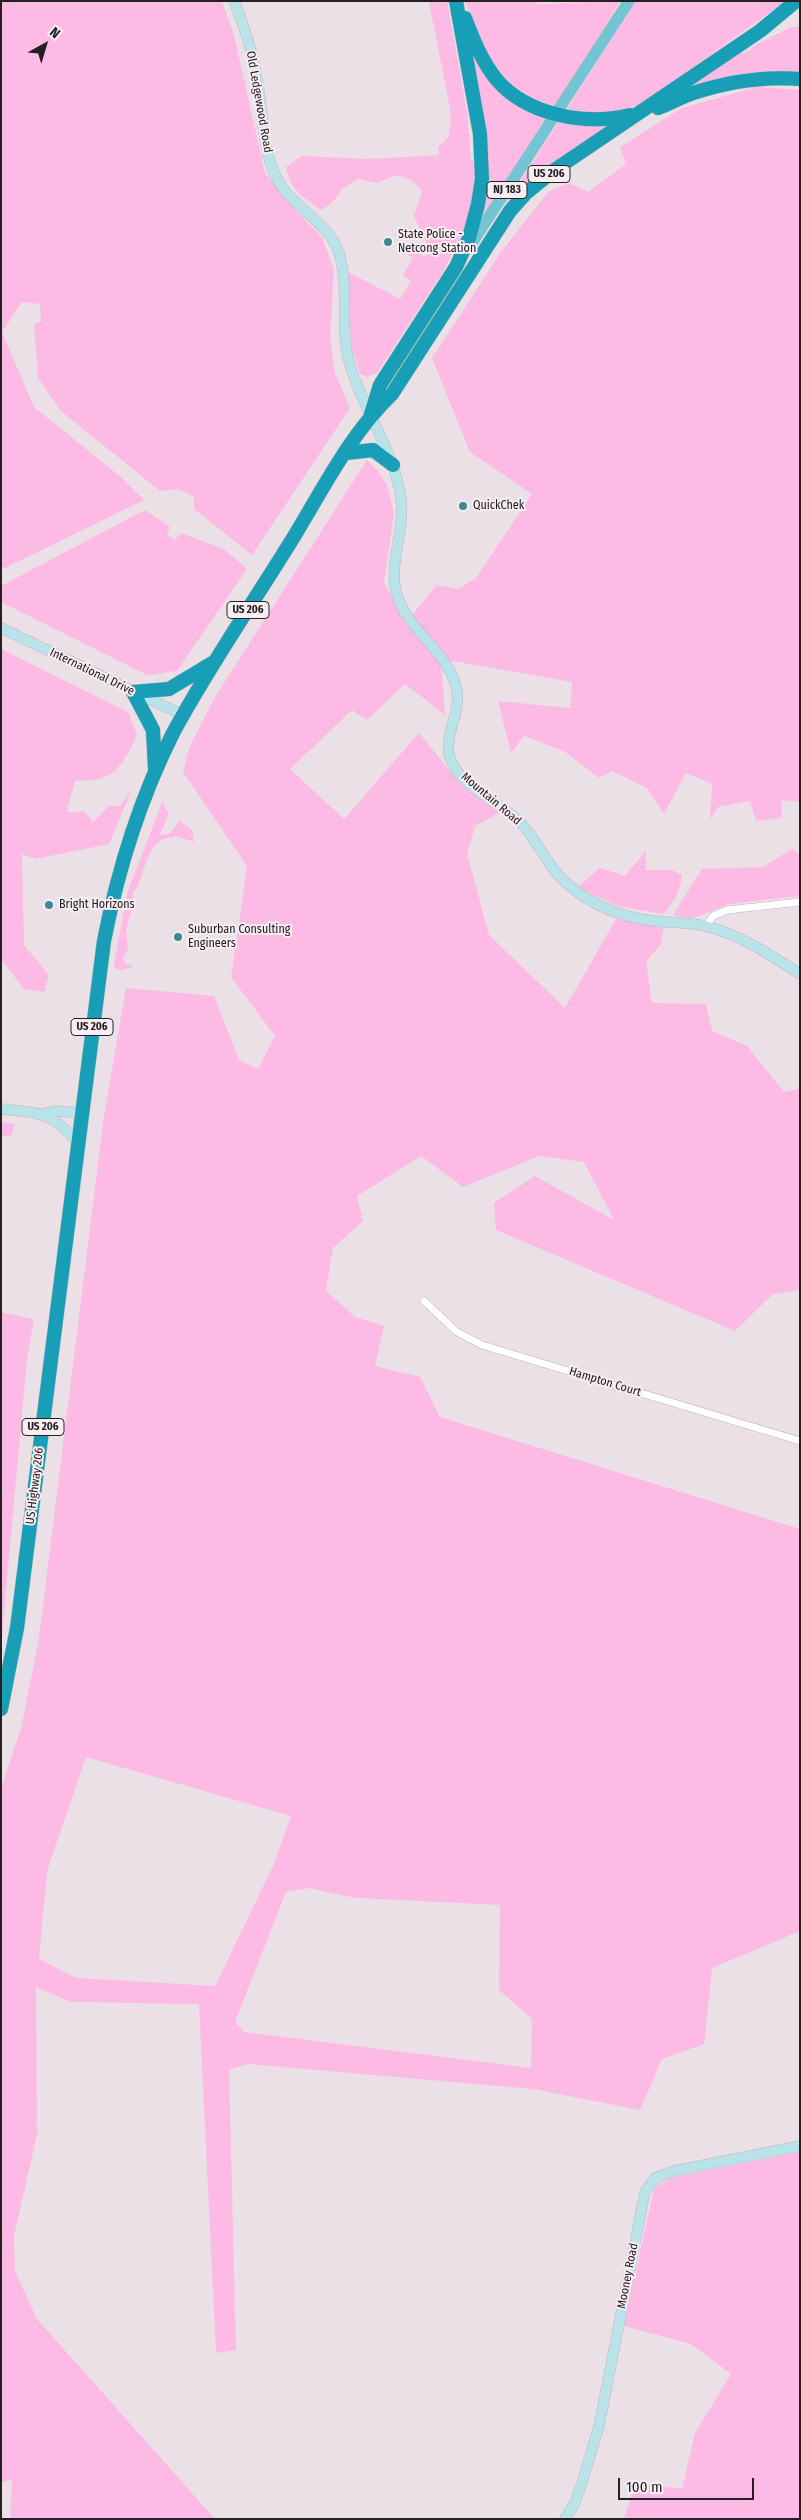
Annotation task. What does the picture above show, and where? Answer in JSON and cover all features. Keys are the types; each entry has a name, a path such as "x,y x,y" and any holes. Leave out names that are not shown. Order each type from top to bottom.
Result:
{"highway":[{"name":"US 206","path":"78,1143 100,966 112,899 131,834 155,773 183,715 370,415 380,385 456,267 474,222 482,179 482,158 457,1"},
{"path":"457,1 477,47 497,80 525,102 557,113 602,120 661,107 693,93 742,81 772,78 800,79"},
{"name":"US 206","path":"370,415 392,394 502,221 517,202 553,171 760,31 796,1"},
{"path":"346,453 372,450 393,465"},
{"path":"155,773 153,730 133,692 169,689 216,662"},
{"name":"US Highway 206","path":"1,1709 17,1628 78,1143"}],"main road":[{"name":"NJ 183","path":"456,267 629,1"}],"street":[{"name":"Old Ledgewood Road","path":"234,1 251,53 259,90 262,127 275,174 288,194 327,232 339,254 343,273 348,362 370,415"},
{"name":"Mountain Road","path":"370,415 393,465 402,510 394,574 396,591 404,611 441,656 456,685 456,715 449,748 456,770 468,782 519,821 556,873 591,901 638,918 706,926 754,946 800,974"},
{"name":"International Drive","path":"1,628 183,715"},
{"path":"706,926 713,916 727,910 800,902"},
{"path":"1,1109 42,1114 56,1111 82,1114"},
{"path":"42,1114 63,1125 78,1143"},
{"name":"Hampton Court","path":"424,1301 457,1332 482,1345 800,1441"},
{"name":"Mooney Road","path":"565,2519 575,2503 599,2426 637,2226 649,2184 657,2177 674,2171 800,2146"}],"shaded area":[{"path":"1,1 222,1 234,35 265,173 295,210 322,237 334,270 330,337 335,373 350,408 252,555 194,509 194,497 179,489 160,491 61,411 38,378 34,324 41,321 40,304 22,302 2,332 34,407 121,477 144,500 1,570"},
{"path":"429,1 447,1 467,112 471,160 476,162 476,186 468,222 443,272 377,373 367,377 360,374 352,348 348,272 400,299 411,281 403,275 413,258 408,255 409,251 399,245 400,243 425,257 430,251 414,216 422,191 413,181 398,175 376,183 358,179 342,189 332,203 321,210 298,192 291,182 286,167 301,156 367,159 439,155 438,147 449,137 451,114"},
{"path":"465,1 531,1 540,4 620,1 555,106 536,99 520,90 496,67 479,36"},
{"path":"636,1 786,1 641,104 602,115 567,109"},
{"path":"792,27 800,27 800,75 692,88 691,86 740,51 743,54 757,44"},
{"path":"472,51 547,116 483,218 481,217"},
{"path":"757,87 800,90 800,802 781,800 782,818 756,821 750,801 718,807 710,819 712,784 686,773 664,814 647,788 612,771 599,778 564,751 524,736 511,753 498,701 570,708 572,682 441,659 445,715 405,684 367,720 352,710 290,769 344,819 419,733 462,786 501,812 475,826 467,854 489,935 565,1008 616,919 664,928 661,944 646,962 652,1003 706,1004 712,1031 747,1046 784,1092 800,1088 800,1290 773,1294 735,1331 496,1230 494,1203 535,1176 614,1220 584,1162 539,1156 463,1187 421,1156 357,1196 363,1221 333,1248 326,1291 355,1317 384,1326 375,1366 420,1377 440,1417 800,1529 800,1931 712,1968 704,2044 662,2059 640,2110 533,2089 248,2064 229,2070 236,2350 216,2353 199,2004 71,2002 36,1987 37,2135 14,2236 15,2271 37,2319 215,2519 10,2519 12,2479 1,2483 1,1788 21,1728 39,1638 103,1123 126,988 214,996 239,1060 258,1069 275,1036 231,977 247,866 183,772 189,748 215,697 367,460 378,471 387,485 394,513 384,583 406,622 437,585 459,589 476,578 532,494 470,452 432,358 501,252 548,192 569,183 588,192 626,164 620,147 682,108","holes":["86,1757 291,1816 274,1864 215,1986 76,1978 39,1959 47,1871","308,1888 356,1898 500,1905 499,1990 532,2019 531,2068 244,2032 235,2022 286,1892"]},
{"path":"560,120 612,123 505,205 556,126"},
{"path":"145,510 170,527 167,535 175,540 181,533 224,549 247,569 177,671 147,675 1,602 1,586"},
{"path":"1,649 128,712 137,734 127,755 112,773 96,780 75,781 67,810 70,813 84,811 93,822 109,806 120,806 132,789 109,844 35,859 22,854 24,945 49,975 44,992 24,989 1,959"},
{"path":"163,800 164,807 169,813 160,835 169,834 180,820 192,830 194,842 176,836 161,840 154,846 138,886 133,892 132,908 126,930 128,948 123,959 125,963 133,967 119,970 114,967 114,963 128,891"},
{"path":"792,849 800,854 800,896 729,904 691,919 673,915 702,869 763,867"},
{"path":"646,851 646,870 672,870 682,875 676,896 663,914 618,906 578,887 600,868 625,876"},
{"path":"1,1122 15,1124 12,1135 1,1137"},
{"path":"1,1312 34,1319 27,1359 2,1634"},
{"path":"800,2152 800,2519 624,2519 635,2483 682,2489 695,2433 731,2374 691,2344 624,2326 654,2188 671,2178"}],"place":[{"name":"State Police - Netcong Station","path":"388,242"},
{"name":"QuickChek","path":"463,506"},
{"name":"Bright Horizons","path":"49,905"},
{"name":"Suburban Consulting Engineers","path":"178,937"}]}
